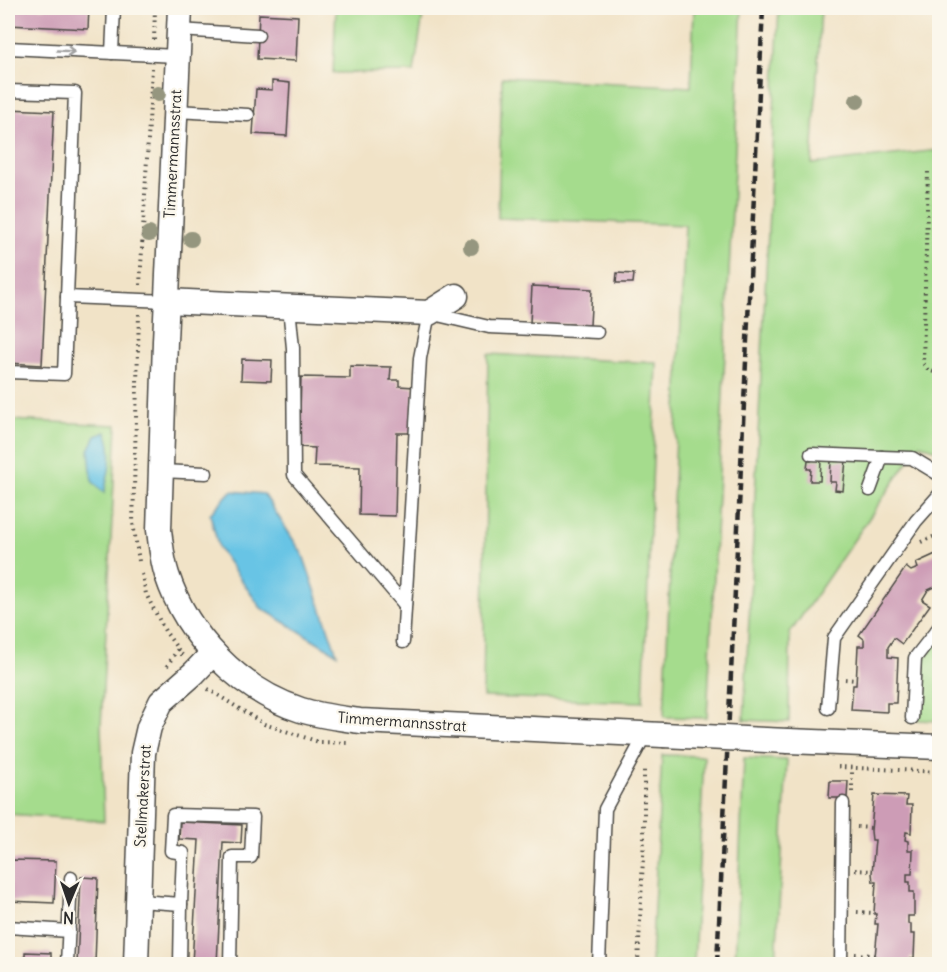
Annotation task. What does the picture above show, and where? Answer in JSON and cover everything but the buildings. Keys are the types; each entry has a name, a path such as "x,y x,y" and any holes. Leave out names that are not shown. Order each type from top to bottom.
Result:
{"street":[{"name":"Timmermannsstrat","path":"179,19 159,530 167,576 188,620 213,653 243,680 270,697 322,716 360,721 939,747"},
{"path":"167,301 429,313 456,296"},
{"name":"Stellmakerstrat","path":"136,964 143,753 148,727 161,702 213,653"}],"lane":[{"path":"112,53 114,8"},
{"path":"179,19 258,35"},
{"path":"8,48 177,56"},
{"path":"8,90 75,93 64,374 8,372"},
{"path":"176,111 248,115"},
{"path":"67,297 167,301"},
{"path":"289,307 293,348 294,475 405,605"},
{"path":"403,642 420,358 429,313 489,327 597,332"},
{"path":"811,454 912,458 939,475"},
{"path":"870,490 882,457"},
{"path":"160,471 206,473"},
{"path":"828,708 834,638 916,521 939,494"},
{"path":"912,718 915,658 939,626"},
{"path":"599,964 605,809 654,735"},
{"path":"841,964 843,803"},
{"path":"180,964 183,853 171,851 173,815 253,817 251,857 232,857 230,964"},
{"path":"67,964 71,878"},
{"path":"139,902 181,904"},
{"path":"8,927 69,931"}],"path":[{"path":"929,8 939,26"},
{"path":"928,172 923,363 928,370 939,374"},
{"path":"638,964 644,837 654,735"}],"green space":[{"path":"336,8 424,8 414,72 333,73"},
{"path":"694,8 742,8 707,718 664,717 685,225 498,218 502,77 691,87"},
{"path":"779,8 821,8 812,164 939,150 939,451 920,444 790,633 789,722 744,720"},
{"path":"488,354 657,363 643,702 483,697"},
{"path":"8,420 117,425 101,726 104,821 8,814"},
{"path":"939,637 939,721 918,720 922,662"},
{"path":"662,755 704,756 694,964 651,964"},
{"path":"744,758 787,760 776,964 735,964"}],"water":[{"path":"106,432 111,455 104,493 92,481 89,450 96,436"},
{"path":"231,491 264,494 303,555 337,654 261,608 219,549 210,514"}],"railway":[{"path":"717,964 763,8"}]}
